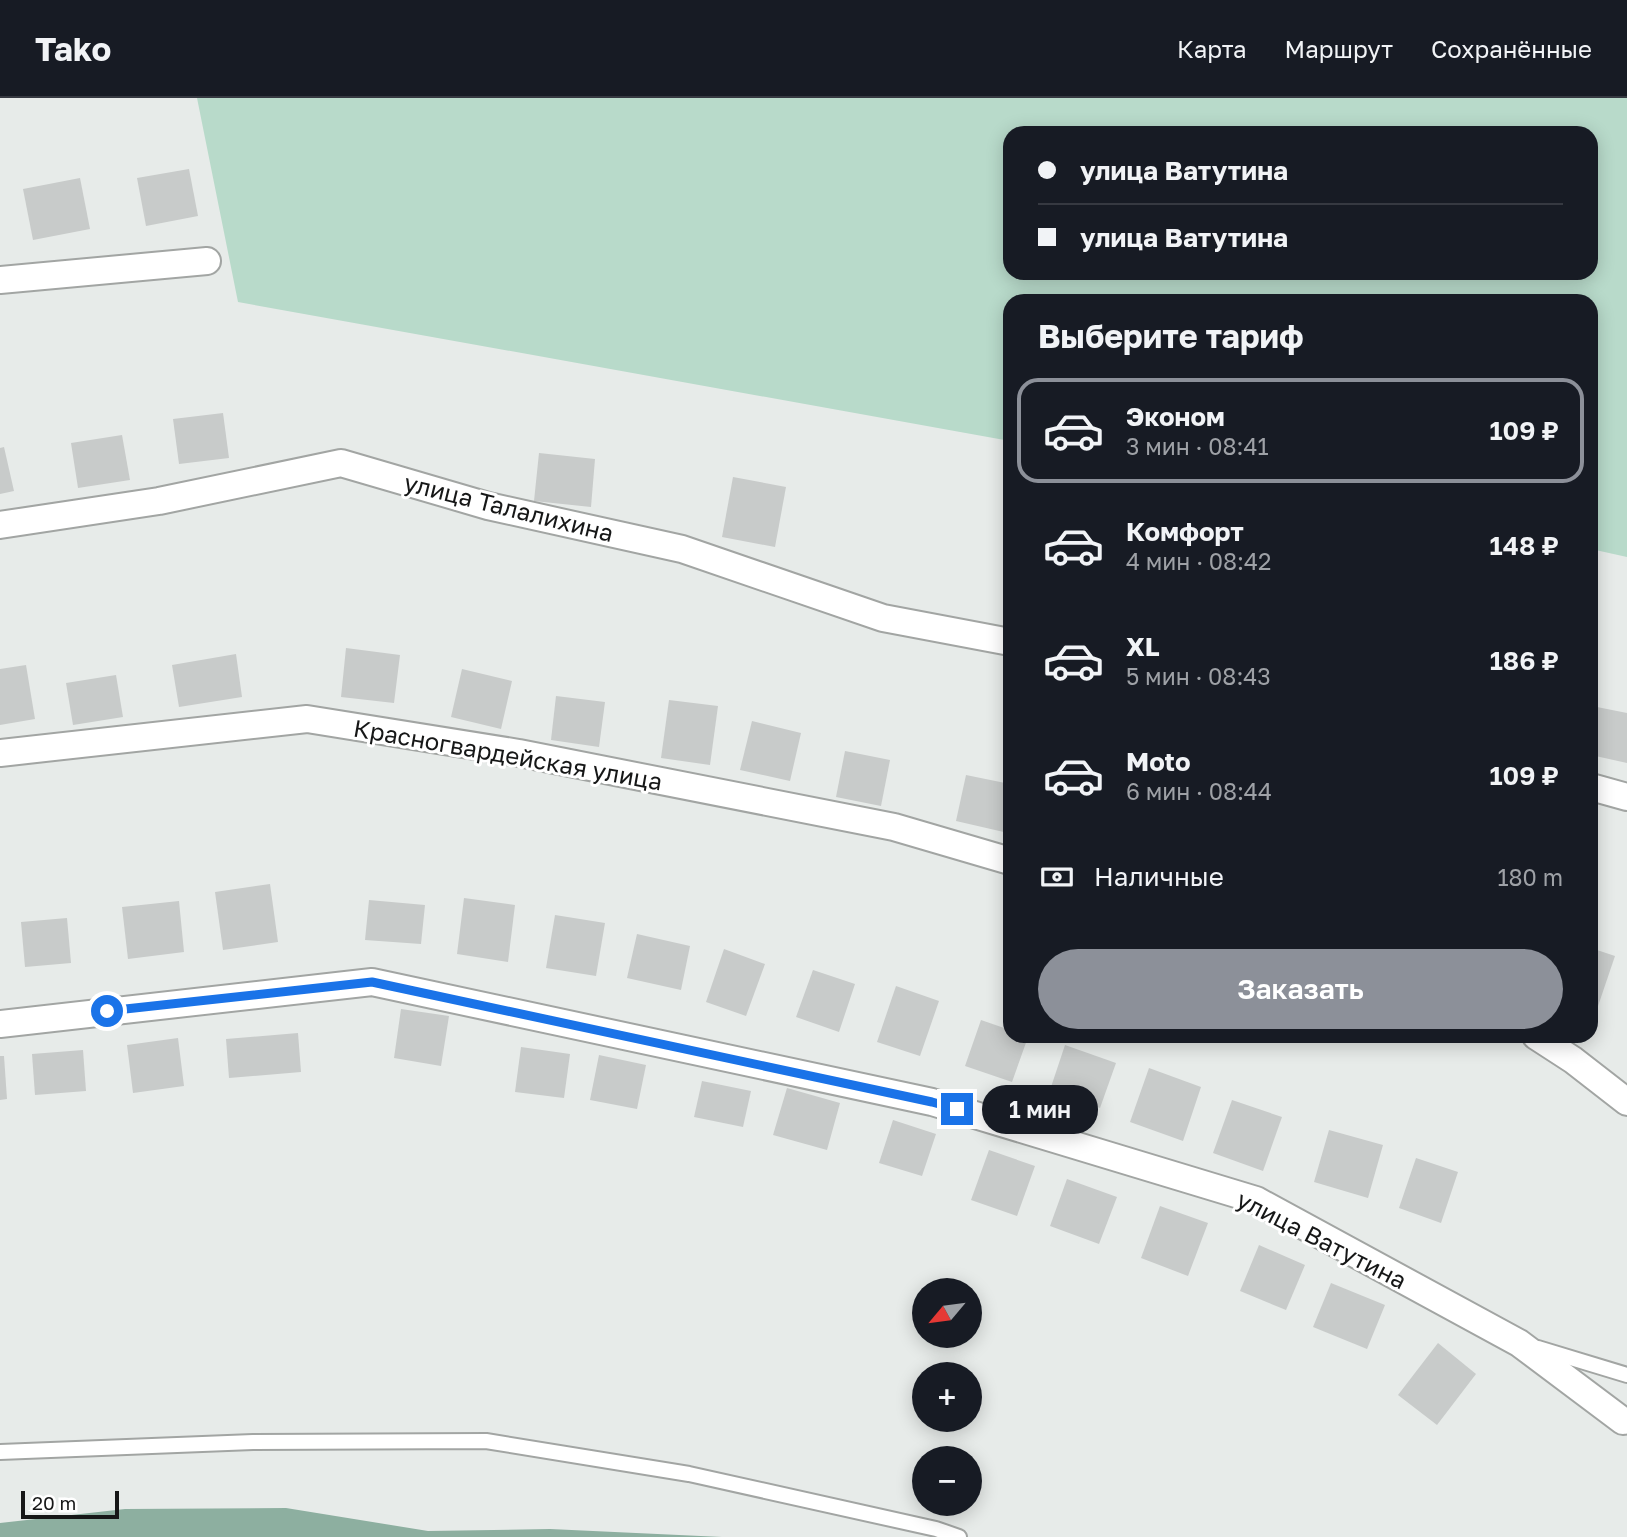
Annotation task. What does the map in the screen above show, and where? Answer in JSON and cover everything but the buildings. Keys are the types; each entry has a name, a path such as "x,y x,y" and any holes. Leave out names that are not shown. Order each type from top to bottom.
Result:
{"street":[{"path":"0,280 207,261"},
{"name":"улица Талалихина","path":"0,524 159,500 341,463 488,506 682,549 883,618 1003,641"},
{"name":"Красногвардейская улица","path":"0,753 306,719 519,752 894,827 1003,859"},
{"path":"1598,789 1627,797"},
{"name":"улица Ватутина","path":"0,1024 372,982 932,1102 1256,1200 1520,1343 1625,1422"},
{"path":"1547,1043 1627,1102"}],"lane":[{"path":"1520,1343 1627,1375"},
{"path":"0,1452 253,1442 486,1441 689,1474 936,1529 959,1537"}],"shaded area":[{"path":"197,98 1627,98 1627,557 1598,551 1598,294 1003,294 1003,440 238,302"},
{"path":"286,1508 428,1531 550,1529 722,1537 0,1537 0,1523 125,1509"}],"route":[{"path":"107,1011 372,982 957,1109"}]}
